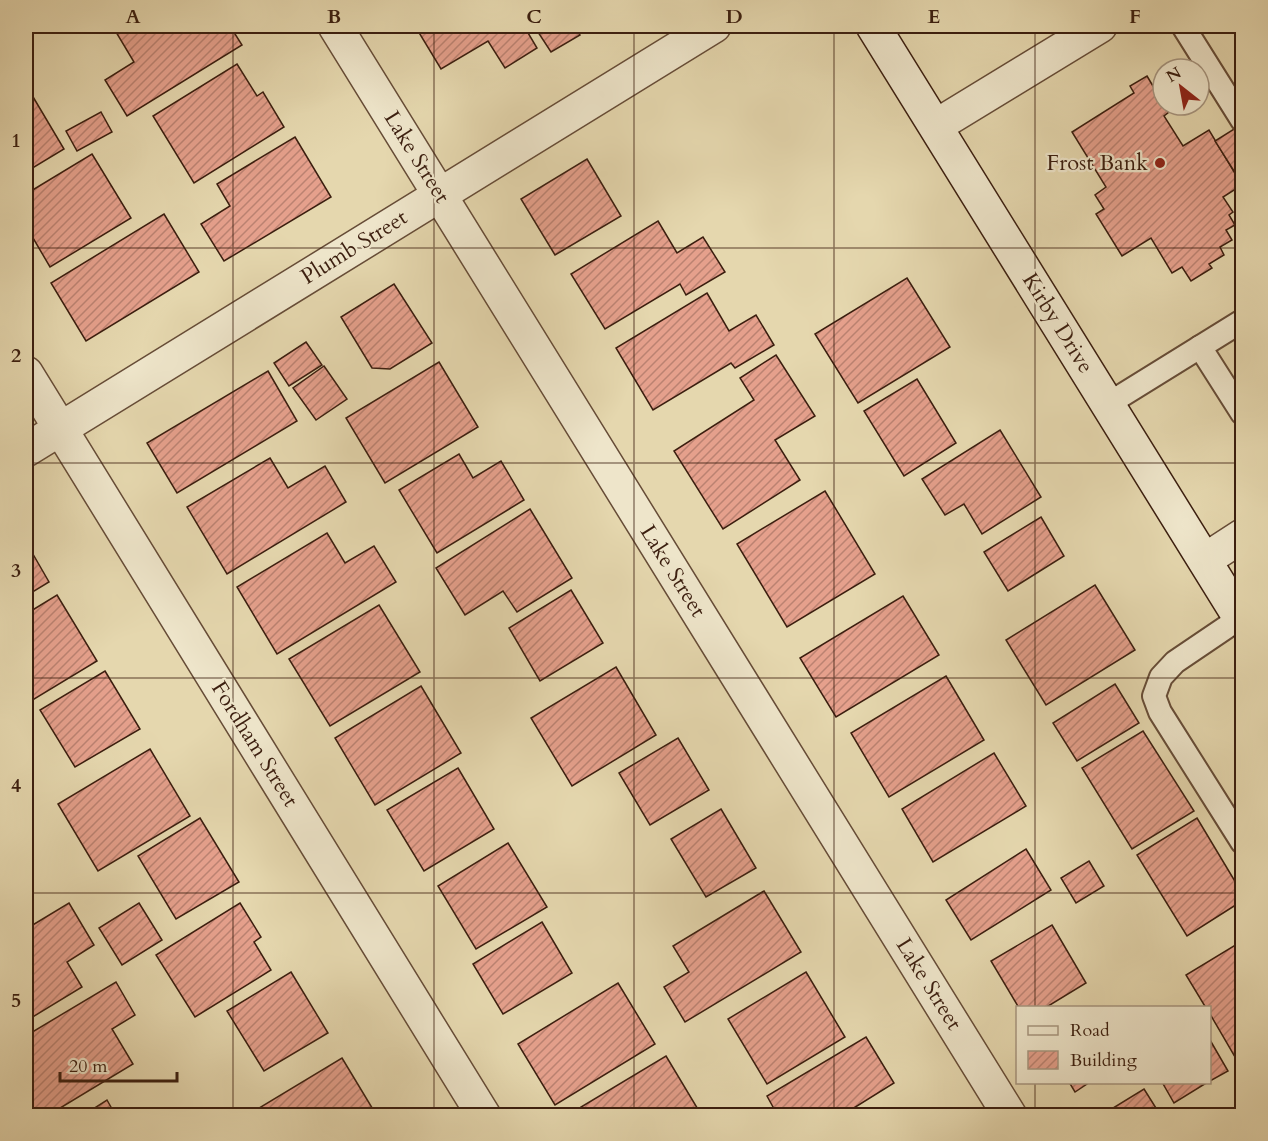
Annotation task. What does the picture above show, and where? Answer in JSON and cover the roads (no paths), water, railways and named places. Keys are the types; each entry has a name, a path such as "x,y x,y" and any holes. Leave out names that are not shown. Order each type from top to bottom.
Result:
{"street":[{"name":"Lake Street","path":"335,26 1010,1116"},
{"name":"Plumb Street","path":"26,450 714,26"},
{"name":"Kirby Drive","path":"873,26 1241,619"},
{"path":"936,126 1100,26"},
{"name":"Fordham Street","path":"26,373 484,1116"},
{"path":"1205,560 1242,536"}],"lane":[{"path":"1184,26 1242,120"},
{"path":"1108,404 1242,321"},
{"path":"1200,347 1242,413"},
{"path":"1241,619 1175,662 1161,677 1154,696 1160,712 1242,842"}],"place":[{"name":"Frost Bank","path":"1160,163"}]}
